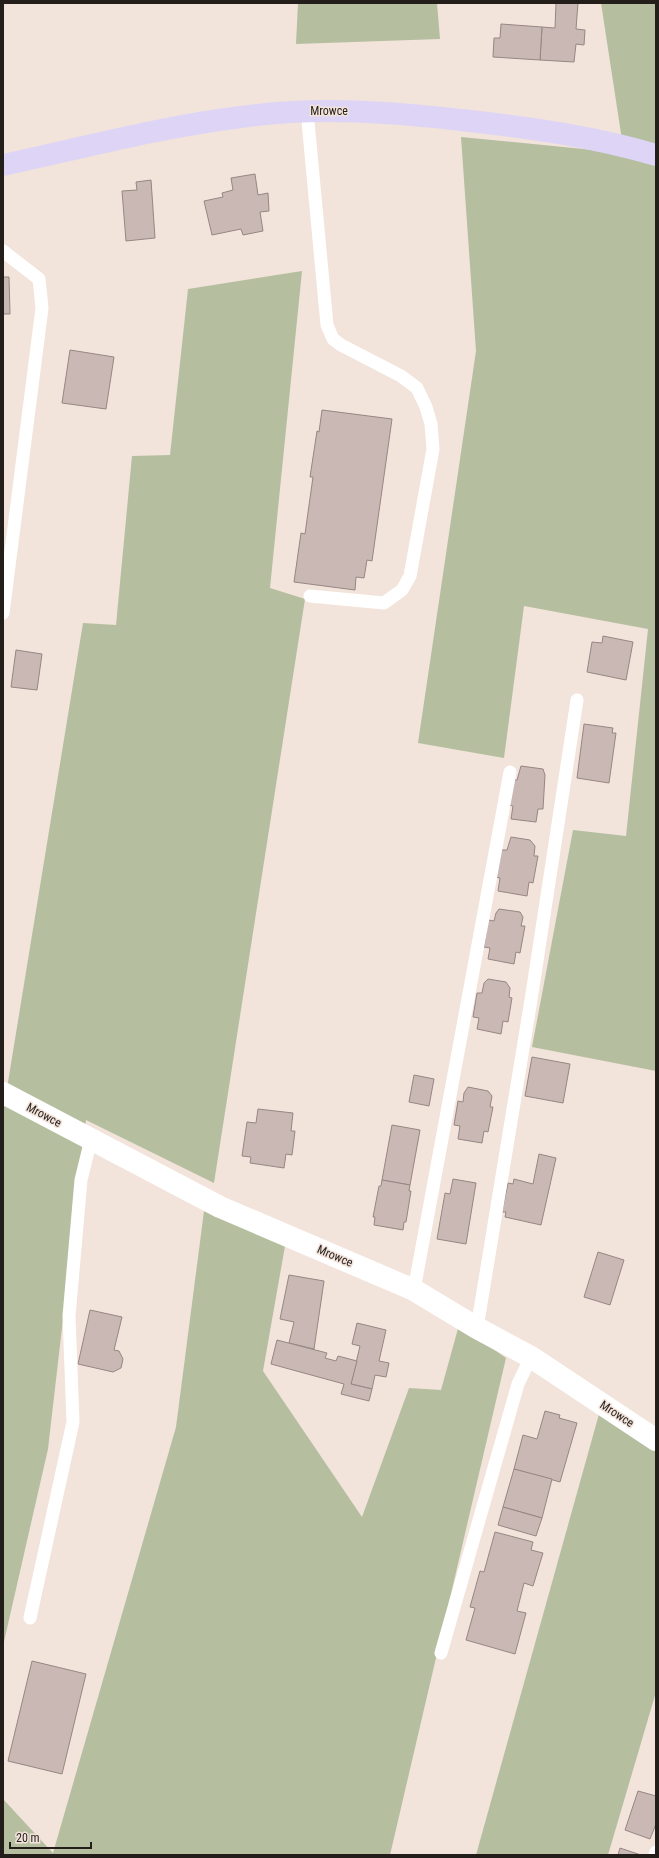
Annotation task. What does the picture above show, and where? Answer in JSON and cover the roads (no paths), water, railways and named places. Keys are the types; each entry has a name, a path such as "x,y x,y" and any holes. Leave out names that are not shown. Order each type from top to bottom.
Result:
{"street":[{"name":"Mrowce","path":"3,165 188,124 262,114 306,112 397,113 499,124 574,135 656,155"},
{"name":"Mrowce","path":"3,1093 220,1207 414,1290 477,1328 531,1357 656,1440"}],"lane":[{"path":"306,112 327,326 333,339 342,346 401,376 416,388 426,407 431,424 433,449 410,576 402,590 384,603 310,596"},
{"path":"3,251 38,279 42,308 3,613"},
{"path":"477,1328 531,1000 577,700"},
{"path":"414,1290 510,772"},
{"path":"30,1618 73,1422 69,1316 81,1180 91,1139"},
{"path":"441,1653 518,1384 531,1357"}]}
